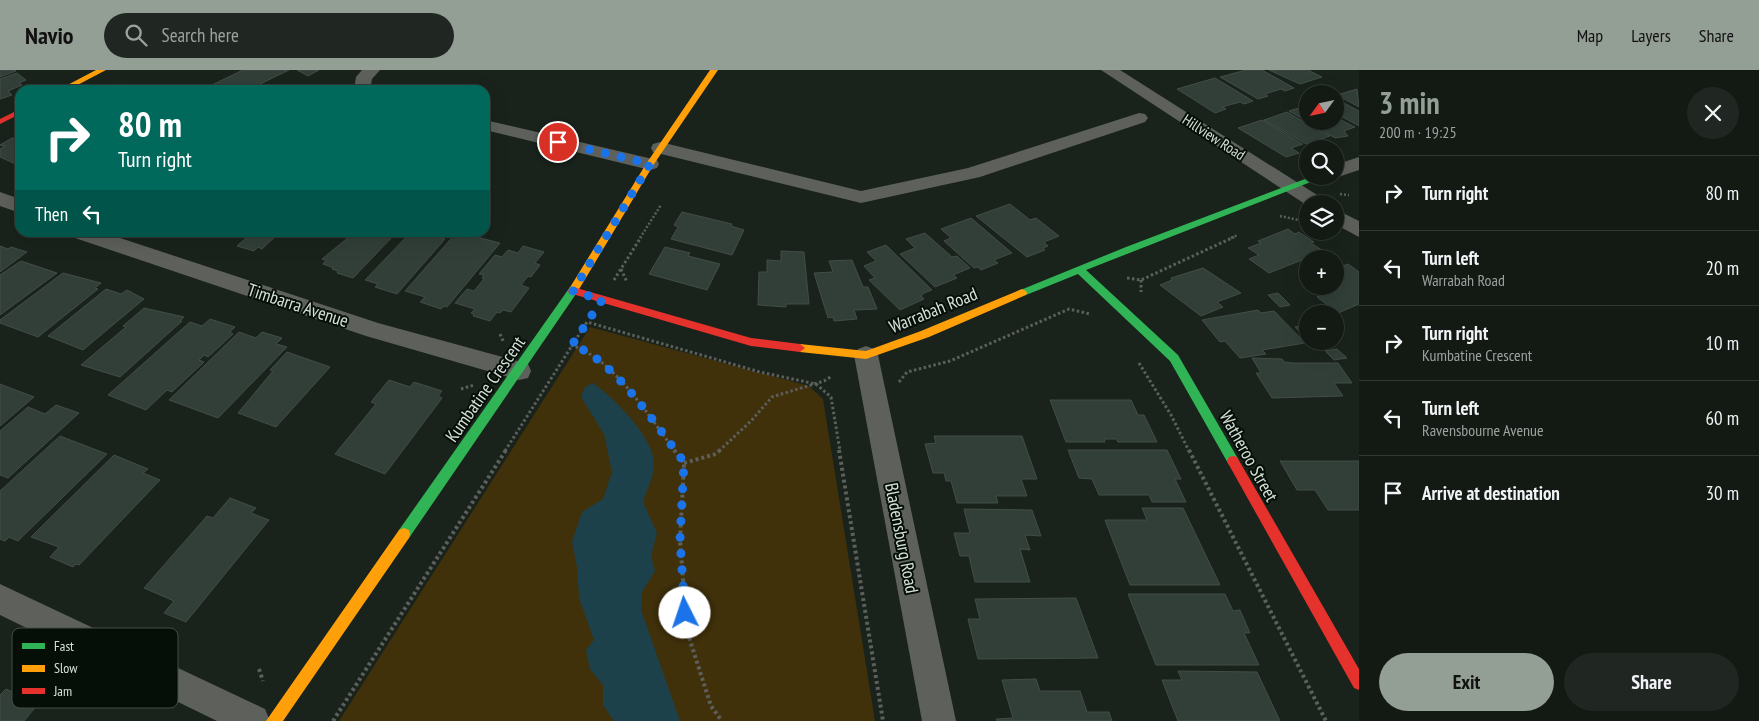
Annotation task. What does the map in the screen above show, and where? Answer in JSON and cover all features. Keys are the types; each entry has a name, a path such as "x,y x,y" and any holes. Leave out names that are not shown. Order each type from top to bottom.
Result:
{"street":[{"path":"72,85 102,70"},
{"path":"360,85 364,77 372,70"},
{"name":"Kumbatine Crescent","path":"274,721 519,371 573,291 655,156 714,70"},
{"name":"Hillview Road","path":"1110,70 1304,195"},
{"path":"0,122 15,114"},
{"path":"490,127 655,156 861,197 972,172 1139,118"},
{"path":"1344,169 1359,163"},
{"name":"Warrabah Road","path":"573,291 751,342 866,355 925,334 1079,269 1299,184"},
{"path":"0,198 15,205"},
{"path":"1344,221 1359,230"},
{"name":"Timbarra Avenue","path":"94,237 374,330 519,371"},
{"name":"Watheroo Street","path":"1079,269 1174,358 1359,683"},
{"name":"Bladensburg Road","path":"866,355 939,721"},
{"path":"0,598 62,628"},
{"path":"178,685 253,721"}],"path":[{"path":"1346,189 1351,201"},
{"path":"333,721 661,205"},
{"path":"1278,216 1299,220"},
{"path":"1141,280 1244,232"},
{"path":"621,269 628,283"},
{"path":"894,389 907,372 950,360 1069,309 1096,315"},
{"path":"587,322 760,372 816,384 831,398 882,721"},
{"path":"543,335 586,350 602,361 645,411 684,462 680,540 687,631 711,706 722,721"},
{"path":"684,462 716,454 751,422 772,397 824,381 866,355"},
{"path":"1137,358 1171,415 1326,721"}],"shaded area":[{"path":"590,327 809,386 823,399 875,721 339,721"}],"water":[{"path":"593,383 612,398 632,419 641,431 653,454 654,470 643,502 657,533 651,556 655,571 642,592 641,610 680,721 614,721 603,705 603,685 590,669 586,650 594,640 579,598 577,567 572,542 582,512 603,499 612,472 604,434 581,397 585,387"}],"building":[{"path":"0,70 15,70 16,71 0,77"},
{"path":"243,70 289,70 258,85 212,85"},
{"path":"297,70 319,70 308,76"},
{"path":"1246,70 1262,70 1294,88 1285,91 1281,89 1265,94 1268,96 1258,99 1220,77"},
{"path":"1269,70 1308,70 1322,77 1300,84"},
{"path":"17,73 26,80 19,83 22,85 15,85 15,88 8,91 12,95 0,99 0,79"},
{"path":"1215,78 1253,101 1222,107 1226,109 1215,113 1177,89"},
{"path":"1357,89 1359,107 1344,99 1344,93"},
{"path":"1344,103 1359,111 1359,126 1344,118"},
{"path":"1299,108 1299,117 1289,111"},
{"path":"1287,112 1299,119 1299,130 1318,130 1330,136 1318,140 1299,140 1264,120"},
{"path":"1262,120 1299,142 1299,145 1291,148 1299,153 1286,157 1238,128"},
{"path":"1344,122 1355,127 1344,131 1348,136 1335,138 1321,130 1344,130"},
{"path":"12,138 15,138 15,164 0,157 0,149 5,146 0,145"},
{"path":"1010,204 1030,220 1036,218 1059,236 1044,242 1048,246 1043,248 1045,250 1027,257 976,216"},
{"path":"682,212 732,224 731,226 744,230 732,255 671,239 678,227 674,225"},
{"path":"971,218 1012,253 994,260 998,263 981,270 978,267 974,268 944,241 951,238 941,229"},
{"path":"1288,229 1295,234 1299,232 1299,240 1311,240 1314,242 1311,243 1322,250 1299,250 1299,261 1269,273 1249,259 1259,255 1248,248 1261,243 1258,241"},
{"path":"925,233 952,257 957,256 970,268 953,275 957,278 935,287 900,254 915,248 906,239"},
{"path":"247,237 275,237 262,249 258,247 254,251 237,246"},
{"path":"349,237 392,237 353,278 337,273 338,271 332,269 334,268 323,264 326,260 322,259"},
{"path":"406,237 438,237 445,239 397,294 375,287 378,284 365,280"},
{"path":"453,237 477,237 500,243 447,307 444,306 441,309 420,302 425,297 405,291"},
{"path":"886,245 932,290 921,296 924,299 900,310 869,280 875,278 864,266 876,261 867,252"},
{"path":"0,246 8,249 11,247 27,252 0,272"},
{"path":"523,246 544,252 535,263 540,265 531,277 528,276 521,285 529,288 511,312 503,310 500,313 497,312 490,321 473,316 474,314 471,313 475,309 455,303 467,289 474,291 484,279 482,278 484,275 479,274 495,255 502,257 508,250 518,253"},
{"path":"665,247 690,253 688,256 720,264 707,290 649,274"},
{"path":"781,251 804,252 809,304 786,304 786,307 758,305 759,272 767,272 767,260 781,261"},
{"path":"852,260 863,287 868,287 877,309 854,310 857,319 834,321 833,317 828,318 814,273 833,272 829,261"},
{"path":"21,261 57,273 0,315 0,275"},
{"path":"1348,264 1359,272 1359,304 1344,310 1344,305 1328,305 1317,297 1322,295 1344,295 1344,266"},
{"path":"1203,268 1241,293 1217,302 1223,307 1201,316 1160,285 1172,280 1171,278"},
{"path":"63,273 101,283 95,288 98,289 38,337 0,323 0,320"},
{"path":"106,289 121,294 127,290 144,299 83,350 48,336"},
{"path":"1278,293 1290,305 1280,307 1268,295"},
{"path":"144,308 184,317 180,321 182,321 120,377 81,365 126,327 123,326"},
{"path":"1258,310 1261,313 1274,311 1299,337 1299,344 1262,350 1266,354 1240,358 1225,341 1220,342 1202,320"},
{"path":"210,319 235,327 230,332 233,334 208,357 204,355 199,360 204,362 172,392 167,390 146,410 108,395 190,322 202,326"},
{"path":"239,332 256,338 262,332 282,338 276,344 287,347 218,418 169,400"},
{"path":"1338,350 1347,358 1334,360 1325,351"},
{"path":"287,352 330,367 276,427 238,413 273,371 270,370"},
{"path":"1252,358 1282,359 1284,362 1292,363 1338,363 1352,383 1334,383 1343,396 1272,398 1256,373 1261,373"},
{"path":"389,380 410,387 414,382 442,391 438,396 442,398 385,474 335,454 376,404 371,402"},
{"path":"0,384 34,397 0,426"},
{"path":"1050,400 1131,400 1138,415 1144,415 1157,442 1118,442 1116,439 1104,439 1105,442 1066,442"},
{"path":"56,405 79,413 8,478 0,475 0,431 28,407 45,414"},
{"path":"60,436 107,454 18,541 9,537 5,541 0,539 0,491"},
{"path":"934,436 1022,436 1037,479 1021,479 1027,496 996,496 998,503 957,503 951,481 946,481 944,473 933,473 925,444 936,443"},
{"path":"1068,450 1167,450 1181,479 1175,479 1186,502 1152,502 1149,495 1099,495 1092,479 1079,478"},
{"path":"114,455 148,469 143,473 160,480 79,565 76,564 73,567 50,557 59,547 31,537"},
{"path":"1280,461 1359,461 1359,510 1328,510 1315,490 1297,490"},
{"path":"230,498 256,508 251,513 269,520 186,622 164,613 174,601 144,588 207,516 213,518"},
{"path":"1142,508 1183,508 1220,585 1130,585 1105,520 1147,520"},
{"path":"964,509 1032,510 1041,536 1025,535 1030,550 1020,549 1030,582 975,582 969,556 960,556 954,533 970,533"},
{"path":"1128,594 1225,594 1233,611 1240,610 1250,633 1244,633 1259,665 1156,665"},
{"path":"1076,598 1098,658 978,659 968,619 980,619 975,599"},
{"path":"1178,671 1257,672 1280,721 1178,721 1162,680 1182,680"},
{"path":"1036,679 1040,691 1080,691 1087,712 1109,712 1112,721 997,721 996,719 1013,718 1002,680"},
{"path":"6,689 12,692 12,708 35,708 24,721 0,721 0,695"}],"traffic: fast":[{"path":"1022,293 1129,249 1299,185"},
{"path":"1079,269 1174,358 1233,461"},
{"path":"404,534 574,289"}],"traffic: slow":[{"path":"72,85 102,70"},
{"path":"574,289 650,164 714,70"},
{"path":"800,348 866,355 925,334 1022,293"},
{"path":"274,721 404,534"}],"traffic: jam":[{"path":"0,122 15,114"},
{"path":"573,291 751,342 800,348"},
{"path":"1233,461 1359,683"}],"route":[{"path":"558,142 650,164 573,291 602,300 572,345 586,350 602,361 645,411 684,462 680,540 685,613"}]}
